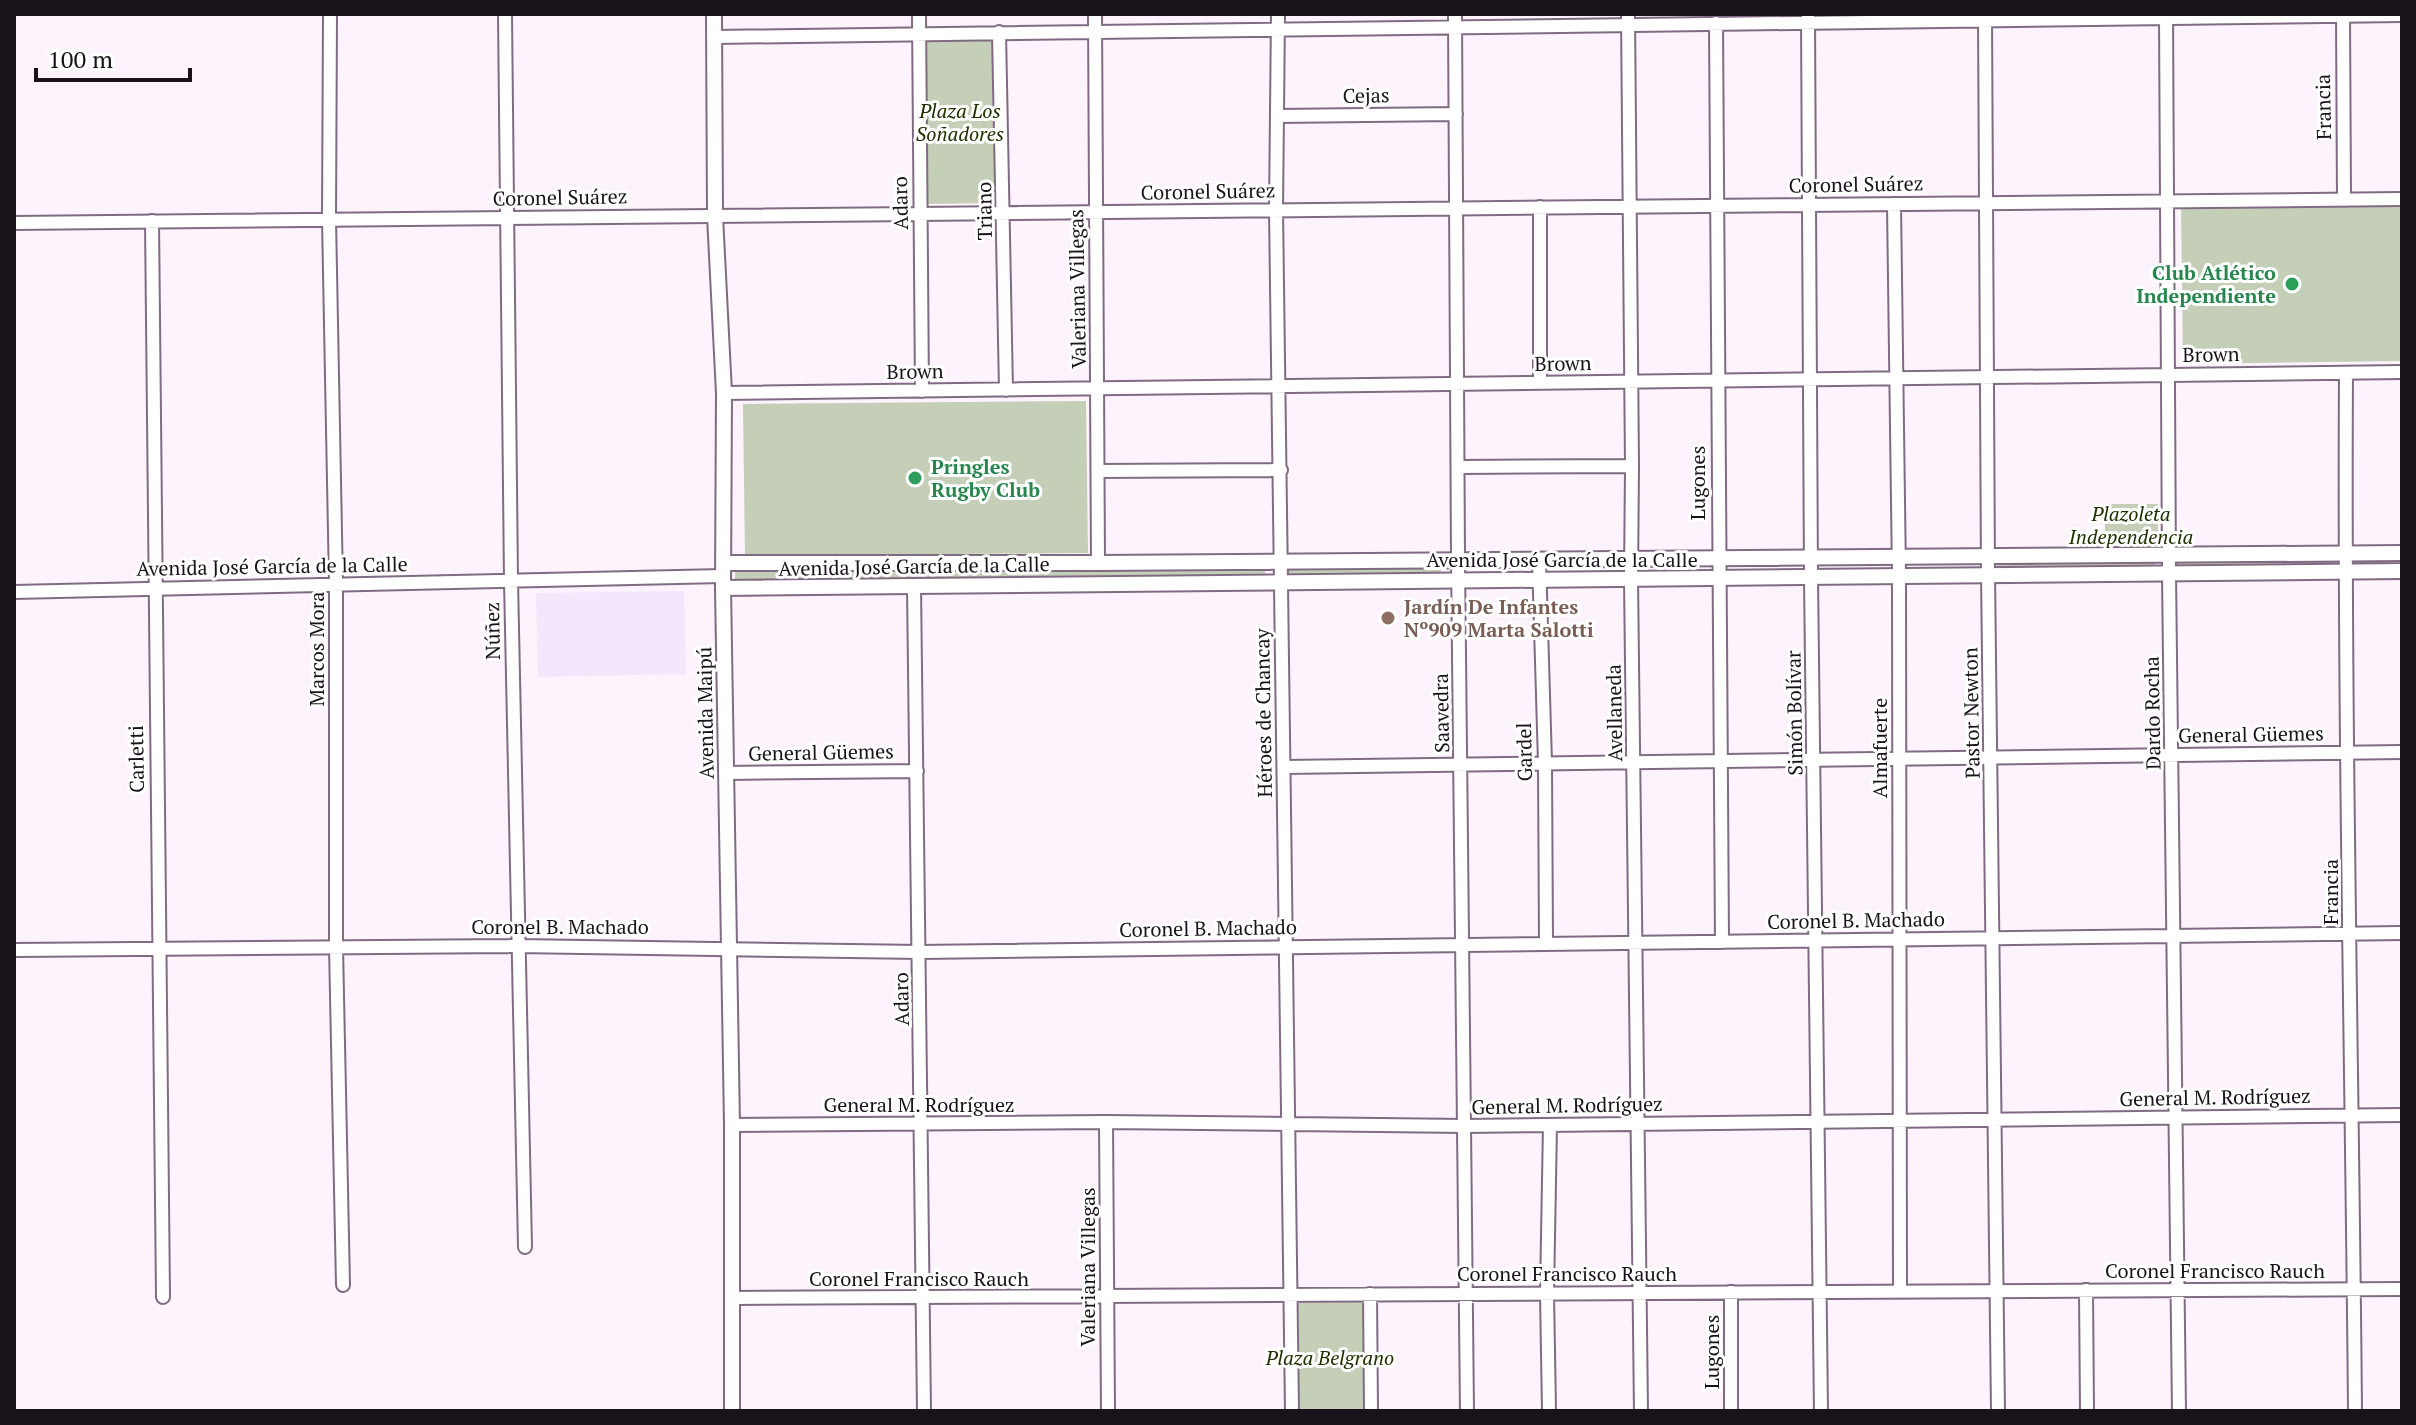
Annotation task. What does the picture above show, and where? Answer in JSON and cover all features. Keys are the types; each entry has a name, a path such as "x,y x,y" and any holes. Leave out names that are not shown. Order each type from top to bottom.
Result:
{"main road":[{"name":"Avenida Maipú","path":"714,14 715,216 724,393 723,576 732,1125 732,1411"},
{"name":"Avenida José García de la Calle","path":"723,576 1098,563 2169,552 2402,553"},
{"name":"Avenida José García de la Calle","path":"723,576 914,586 2402,571"}],"street":[{"name":"Marcos Mora","path":"330,14 336,947 343,1285"},
{"name":"Núñez","path":"505,14 511,581 525,1247"},
{"name":"Adaro","path":"919,14 922,391"},
{"name":"Valeriana Villegas","path":"1095,14 1098,563"},
{"name":"Héroes de Chancay","path":"1278,14 1276,210 1292,1411"},
{"name":"Francia","path":"2343,15 2344,200"},
{"path":"715,37 1278,29 1455,20 1628,19 1716,23 1808,18 2402,15"},
{"name":"Dardo Rocha","path":"2166,16 2179,1411"},
{"name":"Pastor Newton","path":"1985,17 1998,1411"},
{"name":"Simón Bolívar","path":"1808,18 1821,1411"},
{"name":"Avellaneda","path":"1628,19 1641,1411"},
{"name":"Saavedra","path":"1455,20 1467,1411"},
{"name":"Lugones","path":"1716,23 1722,942"},
{"name":"Triano","path":"999,32 1006,390"},
{"name":"Cejas","path":"1277,116 1456,114"},
{"name":"Coronel Suárez","path":"14,223 2402,199"},
{"name":"Almafuerte","path":"1894,204 1899,557 1900,1291"},
{"path":"1540,207 1540,383"},
{"name":"Carletti","path":"152,221 163,1297"},
{"name":"Brown","path":"724,393 2402,372"},
{"name":"Francia","path":"2346,373 2344,572 2349,753 2355,1411"},
{"path":"1459,467 1632,466"},
{"path":"1098,471 1281,470"},
{"name":"Gardel","path":"1539,559 1546,944"},
{"name":"Avenida José García de la Calle","path":"14,592 723,576"},
{"name":"Adaro","path":"914,586 924,1411"},
{"name":"General Güemes","path":"1284,767 2402,752"},
{"name":"General Güemes","path":"726,773 917,771"},
{"name":"Coronel B. Machado","path":"14,950 517,946 920,952 2402,933"},
{"name":"General M. Rodríguez","path":"732,1125 1106,1122 1465,1126 2402,1115"},
{"name":"Valeriana Villegas","path":"1106,1122 1108,1411"},
{"path":"1549,1411 1547,1293 1550,1125"},
{"name":"Coronel Francisco Rauch","path":"732,1298 2402,1289"},
{"path":"2086,1290 2087,1411"},
{"name":"Lugones","path":"1731,1292 1731,1411"},
{"path":"1370,1294 1371,1411"}],"shaded area":[{"path":"684,591 686,674 538,677 536,593"}],"green space":[{"name":"Plaza Los Soñadores","path":"924,39 993,39 996,203 926,204"},
{"name":"Club Atlético Independiente","path":"2402,204 2402,361 2183,364 2181,206"},
{"name":"Pringles Rugby Club","path":"1086,401 1088,553 745,556 743,404"},
{"name":"Plazoleta Independencia","path":"2105,504 2158,504 2158,545 2105,545"},
{"path":"2175,558 2333,558 2333,568 2176,568"},
{"path":"1997,559 2155,559 2155,569 1997,569"},
{"path":"1441,565 1441,574 1286,576 1286,567"},
{"path":"1265,567 1265,577 735,580 735,571"},
{"name":"Plaza Belgrano","path":"1363,1302 1365,1411 1297,1411 1295,1303"}],"place":[{"name":"Club Atlético Independiente","path":"2292,284"},
{"name":"Pringles Rugby Club","path":"915,478"},
{"name":"Jardín De Infantes Nº909 Marta Salotti","path":"1388,618"}]}
